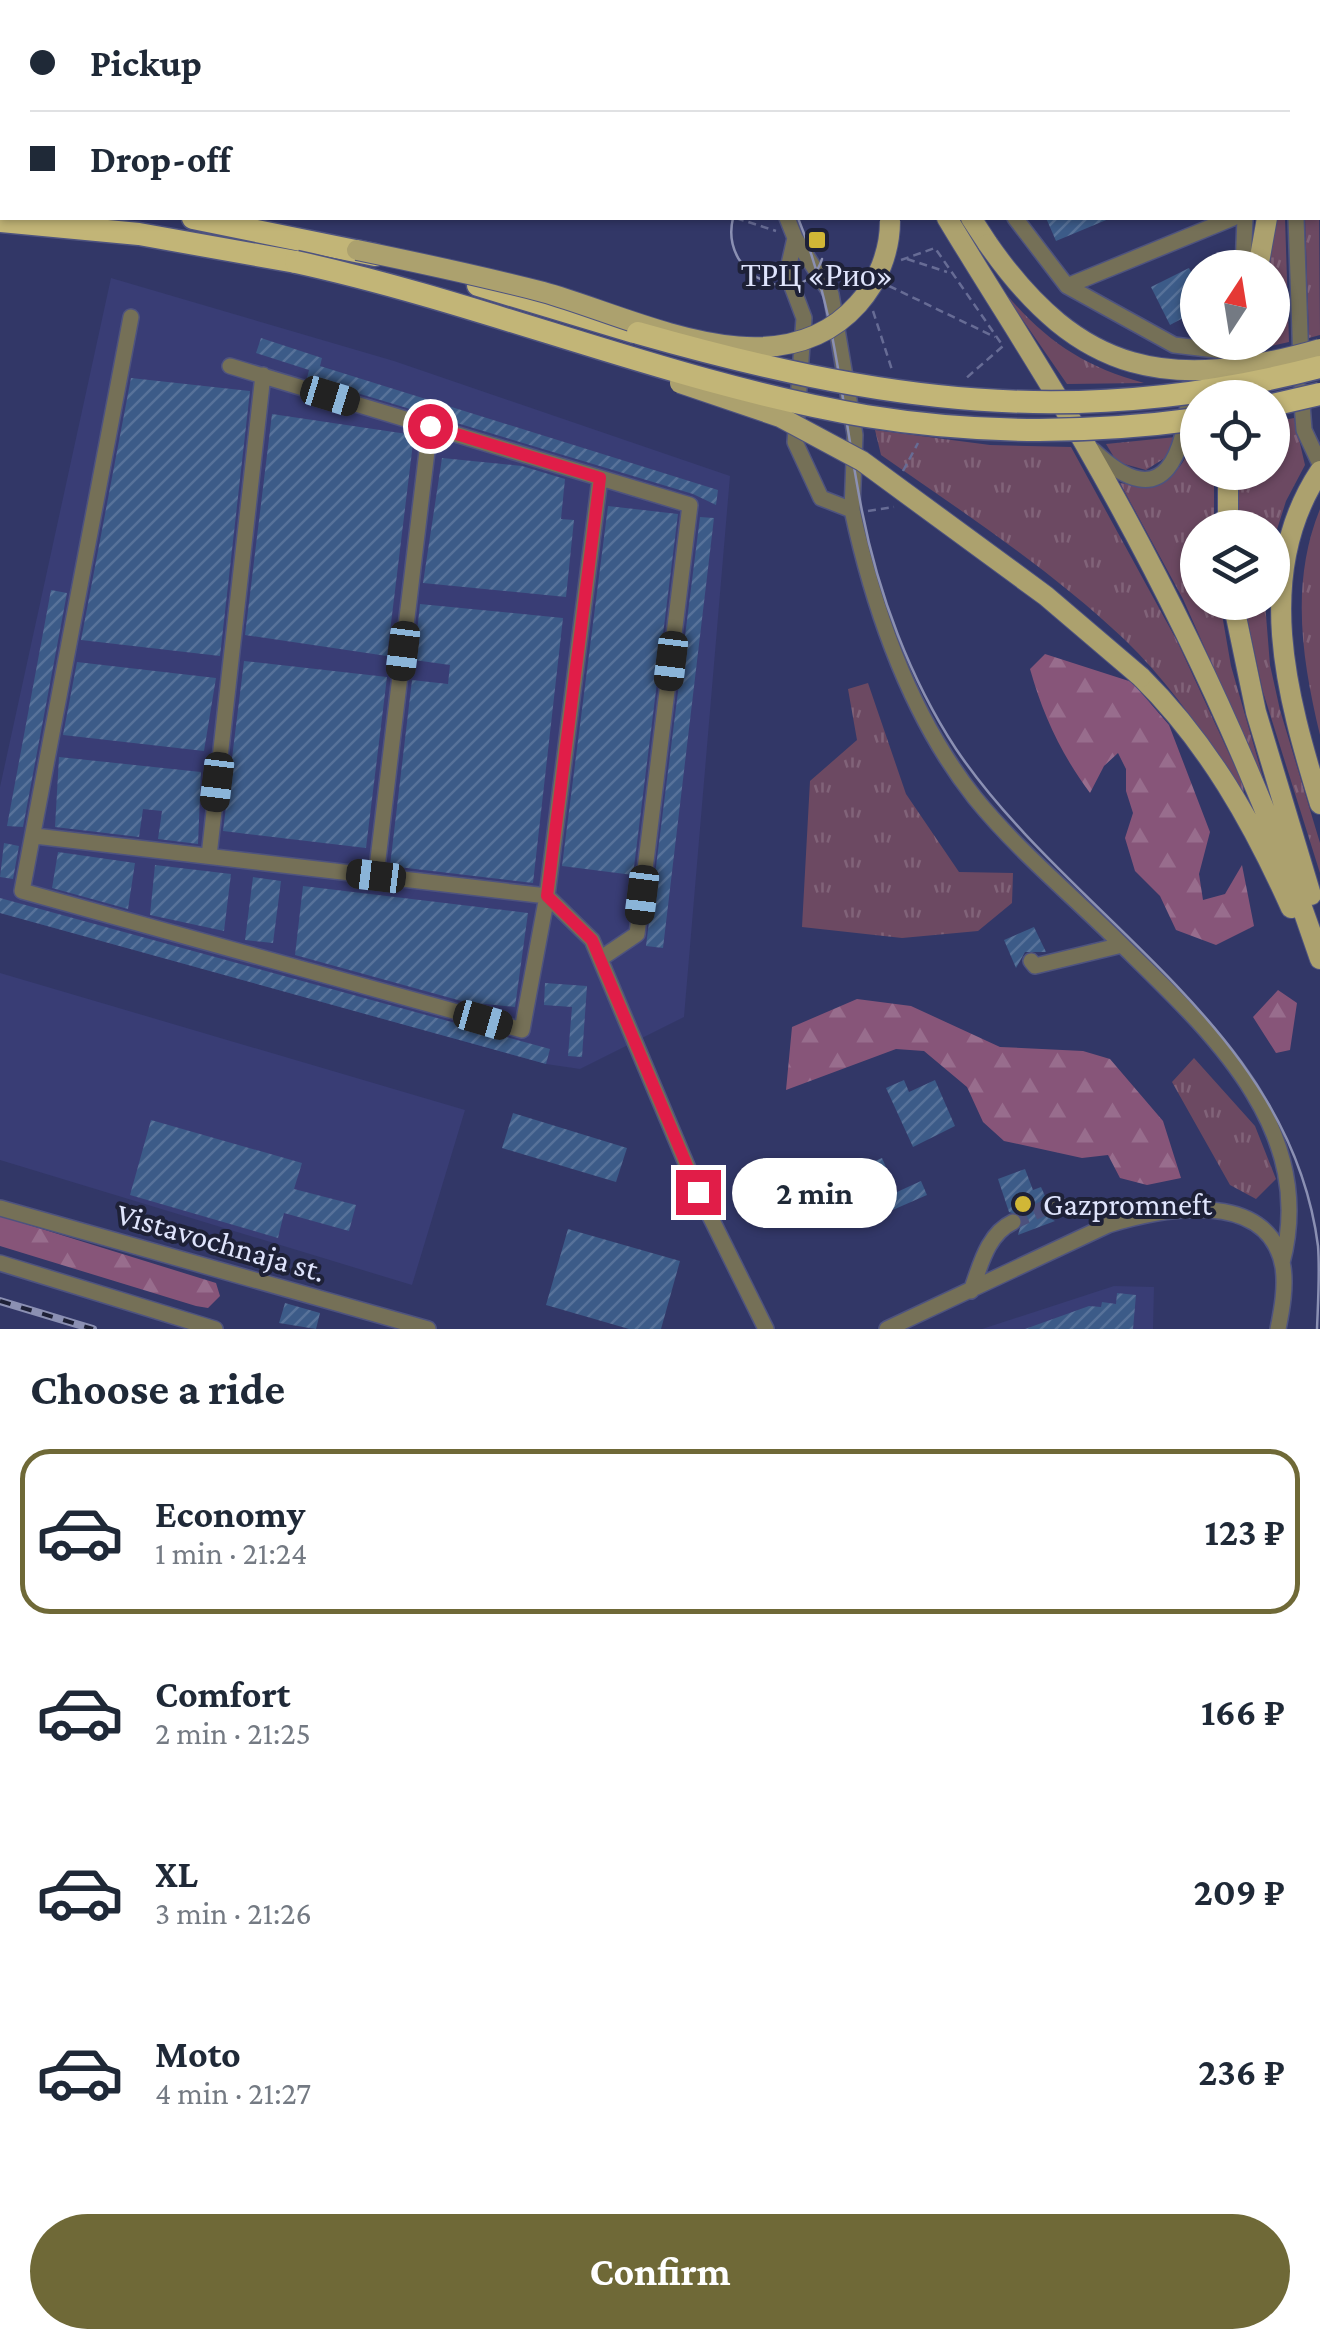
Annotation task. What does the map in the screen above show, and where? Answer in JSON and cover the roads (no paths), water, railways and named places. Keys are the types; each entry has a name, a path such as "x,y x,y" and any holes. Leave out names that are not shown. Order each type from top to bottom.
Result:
{"highway":[{"path":"202,220 357,250 712,354 825,381 927,398 1057,404 1150,398 1320,367"},
{"path":"0,221 139,234 296,262 413,291 704,378 869,416 1014,430 1106,429 1180,421"},
{"path":"1290,401 1320,394"}],"main road":[{"path":"357,250 544,293 720,344 764,349 811,338 852,311 883,263 890,220"},
{"path":"948,220 1084,442 1211,685 1284,853 1320,959"},
{"path":"972,220 1036,305 1076,337 1118,359 1153,368 1197,371 1228,369 1320,349"},
{"path":"1261,250 1266,220"},
{"path":"296,262 409,302 744,403 808,430 862,461 1046,596 1141,677 1186,724 1266,852 1320,974"},
{"path":"1320,468 1294,522 1280,593 1292,698 1320,804"},
{"path":"1236,620 1252,697 1320,927"}],"street":[{"path":"1017,220 1067,286 1180,345"},
{"path":"1067,286 1229,220"},
{"path":"1244,250 1245,220"},
{"path":"1296,220 1304,430 1320,468"},
{"path":"791,229 786,263 804,318 795,442 821,498 852,510"},
{"path":"791,229 830,294 854,435 852,510 875,603 927,723 974,796 1207,1034 1244,1078 1271,1124 1286,1168 1293,1222 1282,1263 1278,1329"},
{"path":"130,317 22,890 522,1030 547,896 600,478"},
{"path":"1084,442 1129,476 1156,476 1172,464 1184,444 1190,383 1174,345"},
{"path":"230,366 690,505 637,934 600,958"},
{"path":"209,856 263,376"},
{"path":"376,876 430,426"},
{"path":"35,836 547,896 592,940 698,1192 766,1329"},
{"path":"1032,961 1035,966 1122,945"},
{"path":"1049,1206 1094,1206 1146,1214"},
{"name":"Vistavochnaja st.","path":"0,1208 428,1329"},
{"path":"886,1329 971,1292 1045,1252 1146,1214 1188,1209 1228,1211 1267,1236 1282,1263"},
{"path":"971,1292 988,1247 1002,1227 1013,1222"},
{"path":"0,1263 215,1329"}],"tunnel":[{"path":"1013,1222 1049,1206"}],"tram line":[{"path":"733,220 732,240 738,258 766,282 799,283 813,275 822,259"},
{"path":"799,220 830,326 869,542 910,665 956,749 1003,810 1170,978 1221,1036 1266,1099 1299,1168 1318,1246 1317,1329"}],"railway":[{"path":"0,1301 93,1329"}],"place":[{"name":"ТРЦ «Рио»","path":"817,240"},
{"name":"Gazpromneft","path":"1023,1204"}]}
